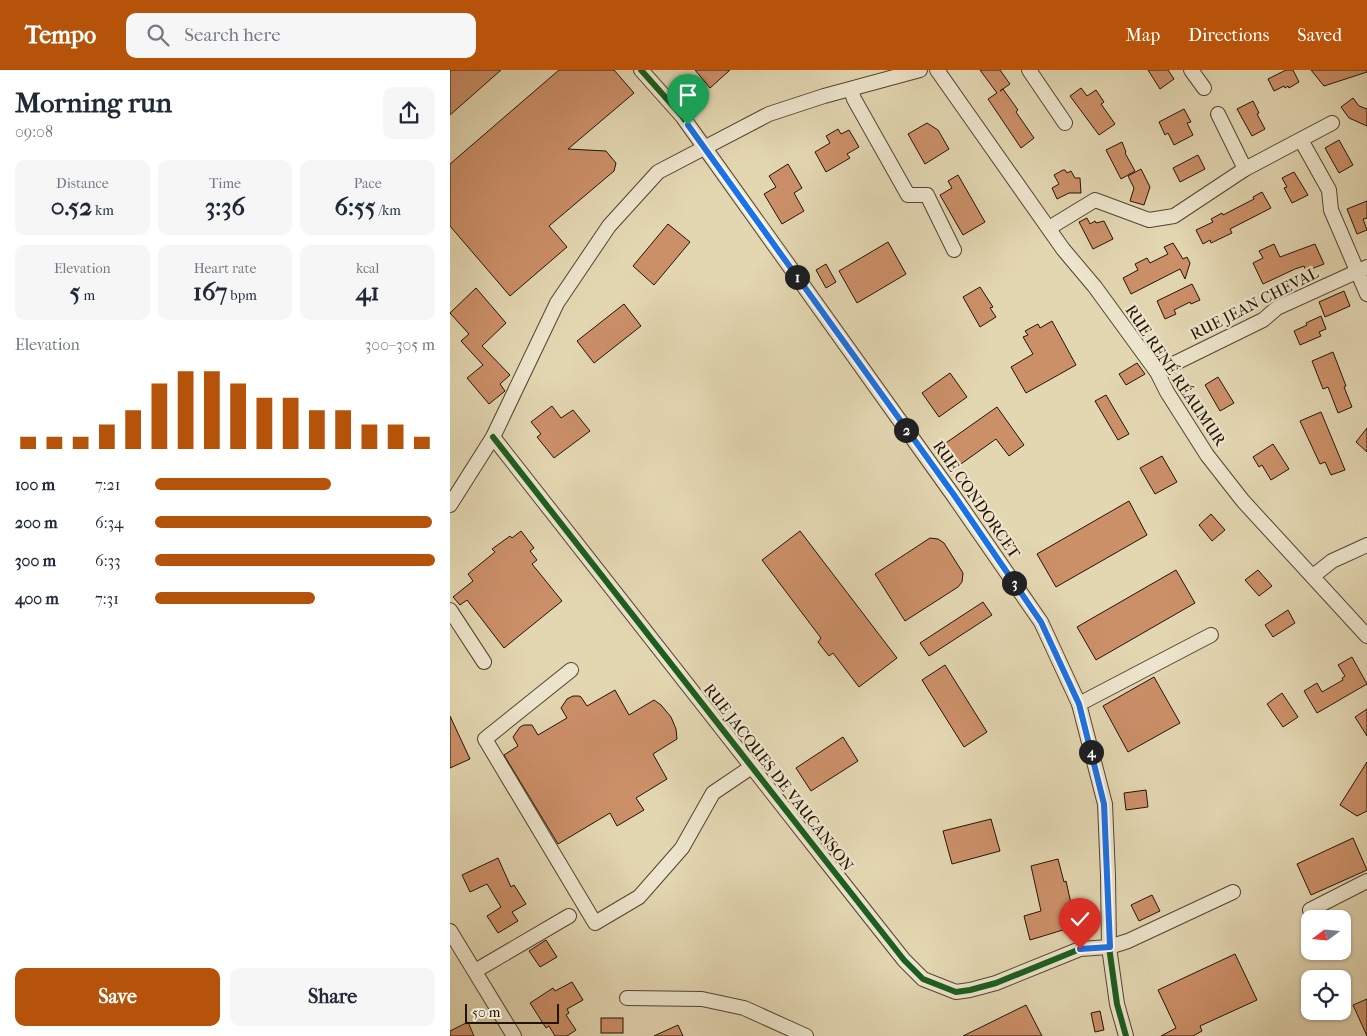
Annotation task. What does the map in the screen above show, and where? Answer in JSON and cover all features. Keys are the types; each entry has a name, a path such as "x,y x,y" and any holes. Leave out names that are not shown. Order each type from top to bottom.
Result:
{"street":[{"name":"RUE CONDORCET","path":"641,70 682,116 954,495 1041,622 1079,704 1104,804 1110,947 1117,1004 1126,1036"},
{"path":"450,505 493,437 557,303 609,226 658,172 769,114 824,96 920,70"},
{"name":"RUE RENÉ RÉAUMUR","path":"937,70 1063,249 1106,302 1157,372 1167,392 1213,462 1243,501 1367,636"},
{"path":"1029,70 1065,122"},
{"path":"1191,70 1204,88"},
{"path":"851,90 854,99 908,195 927,195 954,250"},
{"path":"1218,114 1245,168"},
{"path":"1049,228 1095,200 1149,220 1174,216 1245,168 1332,124"},
{"path":"1301,140 1328,190 1331,210 1362,269 1367,294"},
{"name":"RUE JEAN CHEVAL","path":"1157,372 1263,320 1277,308 1362,269"},
{"name":"RUE JACQUES DE VAUCANSON","path":"493,437 901,956 924,979 956,992 996,983 1080,949 1110,947 1128,941 1234,892"},
{"path":"1313,576 1332,561 1367,545"},
{"path":"450,610 484,662"},
{"path":"1079,704 1211,635"},
{"path":"571,670 485,739 595,924 639,897 682,848 712,792 753,766"},
{"path":"1310,910 1367,881"},
{"path":"475,971 569,916"},
{"path":"450,931 514,1036"},
{"path":"627,998 702,999 744,1008 806,1036"}],"building":[{"path":"450,70 501,70 450,115"},
{"path":"559,70 614,70 634,93 568,149 606,151 616,163 614,171 549,226 567,247 510,296 450,226 450,164"},
{"path":"695,70 730,70 710,88"},
{"path":"980,70 1000,70 1010,84 1000,91 1003,89 1034,138 1021,148 988,99 997,93"},
{"path":"1148,70 1168,70 1174,79 1160,89"},
{"path":"1286,70 1293,70 1299,82 1289,88 1284,86 1274,91 1268,79"},
{"path":"1311,70 1366,70 1367,72 1324,86"},
{"path":"1081,88 1087,96 1096,90 1104,102 1101,104 1115,124 1099,135 1070,96"},
{"path":"1353,98 1359,106 1367,109 1367,126 1349,118 1341,107"},
{"path":"1253,101 1265,129 1252,136 1237,109"},
{"path":"1184,109 1191,122 1187,123 1193,135 1174,145 1168,133 1165,135 1159,122"},
{"path":"927,123 938,130 949,149 925,164 908,134"},
{"path":"838,129 841,134 849,130 859,147 847,154 850,158 826,172 815,152 830,143 826,136"},
{"path":"1339,140 1353,165 1339,173 1325,148"},
{"path":"1122,142 1125,153 1135,171 1121,179 1106,150"},
{"path":"1198,155 1205,169 1180,182 1173,168"},
{"path":"788,164 802,188 794,193 804,211 782,224 764,194 776,187 769,176"},
{"path":"1141,169 1150,187 1144,205 1130,201 1134,188 1128,176"},
{"path":"1063,170 1067,173 1071,171 1075,178 1080,178 1081,193 1069,193 1057,199 1052,188 1059,184 1054,175"},
{"path":"1294,172 1308,195 1292,203 1284,188 1287,187 1282,178"},
{"path":"958,175 985,222 963,235 940,195 952,188 948,181"},
{"path":"1262,192 1271,208 1230,229 1232,233 1211,243 1210,240 1203,244 1196,230 1213,222 1211,219 1222,213 1223,215 1254,199 1253,197"},
{"path":"1367,201 1367,218 1363,219 1367,230 1357,234 1347,209"},
{"path":"1087,218 1090,224 1095,221 1096,223 1104,221 1113,239 1093,249 1079,222"},
{"path":"668,224 690,242 654,285 633,266"},
{"path":"888,242 906,274 857,303 839,271"},
{"path":"1173,243 1183,259 1187,257 1190,263 1185,279 1180,269 1131,294 1123,278 1138,270 1135,264 1147,258 1150,263 1168,254 1164,247"},
{"path":"1274,244 1280,257 1315,244 1324,264 1306,271 1304,266 1263,284 1253,263 1263,258 1259,251"},
{"path":"826,264 836,282 826,288 816,270"},
{"path":"1192,284 1200,300 1191,304 1190,302 1174,310 1176,314 1165,319 1157,301"},
{"path":"980,287 993,307 990,308 996,317 980,327 963,297"},
{"path":"476,288 506,323 482,346 510,375 500,384 505,391 489,404 467,378 483,365 461,341 469,334 450,313"},
{"path":"1344,291 1350,306 1325,317 1319,302"},
{"path":"624,304 641,326 594,363 577,341"},
{"path":"1321,316 1326,329 1319,332 1321,336 1300,345 1294,331"},
{"path":"1052,321 1076,365 1026,393 1011,367 1033,354 1023,337 1028,335 1025,331 1038,324 1040,328"},
{"path":"1333,352 1352,407 1338,413 1328,387 1323,389 1312,361"},
{"path":"1137,363 1145,374 1126,385 1119,374"},
{"path":"950,373 967,397 939,417 922,393"},
{"path":"1218,377 1234,403 1220,411 1205,385"},
{"path":"1106,395 1129,434 1118,440 1095,401"},
{"path":"552,406 561,418 573,410 590,431 554,458 537,437 541,434 531,422"},
{"path":"997,407 1024,445 1009,456 996,439 958,466 943,445"},
{"path":"1321,412 1345,470 1331,475 1325,462 1320,464 1300,421"},
{"path":"1367,428 1367,452 1356,442"},
{"path":"1273,444 1289,469 1271,480 1262,465 1259,467 1253,457"},
{"path":"1162,456 1177,482 1155,494 1140,468"},
{"path":"1129,501 1147,535 1056,587 1037,554"},
{"path":"1211,514 1225,530 1212,541 1199,525"},
{"path":"521,531 534,548 530,551 537,560 532,564 562,601 504,648 467,600 460,605 453,597 473,581 468,574 495,552 492,549 510,536 512,538"},
{"path":"800,531 897,658 859,687 833,653 829,656 818,642 821,638 762,560"},
{"path":"930,538 938,539 944,543 963,573 962,582 958,587 905,621 875,574"},
{"path":"1176,570 1195,603 1096,660 1077,627"},
{"path":"1258,570 1272,586 1259,596 1245,580"},
{"path":"983,602 992,615 929,656 920,643"},
{"path":"1288,610 1295,623 1273,637 1265,625"},
{"path":"1352,657 1367,684 1317,713 1304,691 1317,683 1322,692 1343,680 1342,678 1345,676 1338,665"},
{"path":"945,665 987,732 964,747 922,680"},
{"path":"1154,677 1180,723 1128,752 1103,706"},
{"path":"615,690 629,715 654,700 671,717 676,729 677,739 653,754 667,779 636,798 644,810 617,826 610,813 558,844 504,755 518,746 513,737 520,727 532,725 538,735 567,718 561,708 567,699 579,696 587,706"},
{"path":"1282,693 1298,717 1283,727 1267,704"},
{"path":"1367,709 1367,736 1355,717"},
{"path":"450,716 470,759 450,768"},
{"path":"843,737 858,761 811,791 796,768"},
{"path":"1367,762 1367,811 1357,816 1340,805"},
{"path":"1146,790 1148,807 1126,810 1124,793"},
{"path":"991,819 1000,851 952,864 943,831"},
{"path":"1353,838 1367,870 1311,895 1297,864"},
{"path":"498,858 511,887 514,885 526,904 512,912 518,921 498,933 487,916 501,907 487,884 470,892 462,875"},
{"path":"1058,859 1064,882 1066,881 1076,926 1030,940 1024,916 1041,911 1031,866"},
{"path":"1152,895 1160,911 1139,921 1131,905"},
{"path":"546,940 557,957 540,967 529,951"},
{"path":"1235,954 1257,1000 1200,1026 1202,1031 1193,1036 1161,1036 1176,1028 1158,990"},
{"path":"572,982 583,1000 567,1009 569,1013 566,1015 576,1030 567,1036 555,1036 549,1026 546,1028 530,1003 553,988 555,991"},
{"path":"1367,999 1367,1036 1353,1005"},
{"path":"1026,1005 1042,1036 963,1036"},
{"path":"1100,1011 1104,1030 1095,1032 1091,1013"},
{"path":"601,1018 623,1018 623,1033 601,1033"},
{"path":"468,1022 474,1036 450,1036 450,1031"},
{"path":"678,1025 683,1036 654,1036"}],"cycle path":[{"path":"641,70 682,116 953,495 1041,622 1079,704 1105,804 1109,947 1117,1004 1126,1036"},
{"path":"493,437 904,960 923,979 956,992 970,990 996,983 1080,949 1109,947"}],"route":[{"path":"688,125 954,495 1041,622 1079,704 1104,804 1110,947 1080,949"}]}
